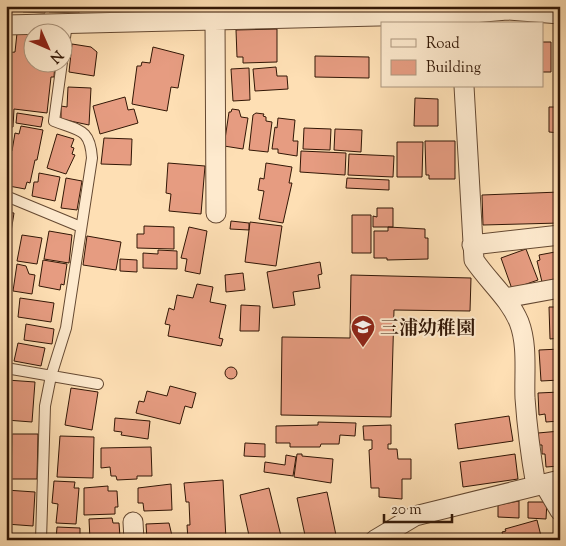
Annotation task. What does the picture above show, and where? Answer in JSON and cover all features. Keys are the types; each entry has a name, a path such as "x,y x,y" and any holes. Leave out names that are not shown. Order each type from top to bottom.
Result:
{"street":[{"path":"72,23 110,14 215,20 365,12 462,19 507,10 560,14"},
{"path":"215,20 216,213"},
{"path":"6,25 22,25"},
{"path":"464,88 474,260 485,276 505,298 519,322 524,349 525,400 547,483 560,511"},
{"path":"472,245 560,235"},
{"path":"505,298 560,288"},
{"path":"375,540 415,516 547,483"}],"lane":[{"path":"41,540 45,406 51,376 66,328 92,158 91,142 87,134 54,121 61,72"},
{"path":"6,196 81,227"},
{"path":"6,368 98,384"}],"building":[{"path":"23,6 45,6 45,13 23,12"},
{"path":"49,6 79,6 79,13 49,12"},
{"path":"277,29 277,62 243,63 243,57 237,57 236,30"},
{"path":"17,33 22,34 22,72 54,72 54,77 51,77 47,113 14,109 13,127 6,127 6,53 15,52"},
{"path":"544,42 551,42 551,72 544,72"},
{"path":"72,44 91,47 97,52 94,76 69,72 72,72"},
{"path":"153,47 184,55 178,88 171,87 167,111 132,104 137,66 141,66 142,62 150,63"},
{"path":"315,56 369,57 369,78 315,77"},
{"path":"276,67 277,76 287,76 288,89 255,91 253,69"},
{"path":"249,68 250,100 233,101 231,69"},
{"path":"68,87 91,88 89,125 61,119 61,106 67,107"},
{"path":"125,97 128,110 134,109 138,123 100,134 93,106"},
{"path":"415,98 438,99 438,126 414,126"},
{"path":"549,107 560,107 560,133 549,132"},
{"path":"232,109 239,110 241,117 248,118 243,149 224,146 229,112"},
{"path":"17,113 43,117 41,127 16,123"},
{"path":"256,113 264,114 263,116 266,117 266,121 272,122 268,152 249,150 253,115"},
{"path":"278,118 295,120 293,141 298,141 297,156 278,153 278,149 272,149"},
{"path":"21,126 43,130 30,183 27,182 25,189 9,186 11,177 6,176 6,150 12,151 15,133 19,134"},
{"path":"304,128 331,129 330,150 303,149"},
{"path":"335,129 362,130 361,152 334,150"},
{"path":"57,134 74,139 71,147 74,148 72,154 75,155 66,174 47,168"},
{"path":"104,138 132,139 131,165 101,164"},
{"path":"425,141 455,141 455,179 429,179 429,175 426,175"},
{"path":"397,142 423,142 422,177 397,177"},
{"path":"301,151 346,153 345,175 300,172"},
{"path":"349,154 394,156 393,177 348,175"},
{"path":"168,163 205,166 201,214 169,211 171,194 166,193"},
{"path":"266,163 292,167 289,183 292,183 283,223 259,219 264,191 258,190 260,178 264,179"},
{"path":"39,173 60,177 55,201 32,196 34,182 38,182"},
{"path":"66,178 82,181 77,210 61,208"},
{"path":"347,178 389,180 389,190 346,188"},
{"path":"560,192 560,223 483,225 482,195"},
{"path":"377,208 393,208 393,227 373,227 373,216 377,217"},
{"path":"6,212 14,213 9,245 6,245"},
{"path":"352,215 371,215 371,253 352,253"},
{"path":"231,221 249,223 249,230 230,229"},
{"path":"250,222 282,226 276,266 245,262"},
{"path":"144,226 174,227 174,249 137,248 137,234 144,234"},
{"path":"189,227 207,231 200,274 185,271 187,259 181,258"},
{"path":"388,227 425,229 425,238 428,238 428,259 387,260 387,258 374,258 374,231 388,231"},
{"path":"49,231 72,235 69,263 44,259"},
{"path":"22,235 42,238 37,264 17,261"},
{"path":"87,236 121,242 116,270 83,265"},
{"path":"526,249 538,280 512,289 501,258"},
{"path":"158,250 177,251 177,269 143,268 143,253 158,254"},
{"path":"555,252 560,278 542,282 537,261 540,260 539,255"},
{"path":"120,259 137,260 137,272 120,271"},
{"path":"43,260 67,264 64,285 61,284 60,290 39,286"},
{"path":"320,262 322,274 318,275 320,288 293,292 295,305 273,308 267,272"},
{"path":"17,264 26,266 29,274 35,275 32,294 13,291"},
{"path":"243,273 245,290 226,292 225,275"},
{"path":"351,275 471,278 470,311 394,310 391,417 281,415 282,337 350,338"},
{"path":"197,284 213,287 210,302 226,305 219,338 223,339 221,346 168,336 170,325 165,324 169,308 174,310 177,295 193,298"},
{"path":"20,298 54,303 51,322 18,317"},
{"path":"241,305 260,306 259,331 240,331"},
{"path":"549,307 560,307 560,338 550,339"},
{"path":"26,324 54,329 52,344 24,340"},
{"path":"18,343 45,348 41,366 14,361"},
{"path":"560,349 560,380 541,381 539,350"},
{"path":"229,367 233,367 237,373 233,379 229,379 225,375 225,371"},
{"path":"7,380 35,382 32,422 6,420"},
{"path":"170,386 196,393 192,408 185,406 180,424 136,413 139,401 144,402 147,391 167,396"},
{"path":"71,388 98,392 92,430 65,425"},
{"path":"560,392 560,421 546,422 545,414 539,415 538,393"},
{"path":"509,416 513,441 458,449 455,424"},
{"path":"115,418 150,421 148,439 121,435 122,432 114,431"},
{"path":"318,422 356,423 355,436 340,435 339,444 321,444 320,447 290,447 290,443 276,443 276,426 318,425"},
{"path":"391,425 391,444 388,444 388,449 397,449 398,459 411,459 411,479 402,479 402,499 379,497 379,488 371,488 369,450 372,449 372,440 364,440 363,426"},
{"path":"560,431 560,466 546,467 545,454 542,454 542,445 539,445 538,433"},
{"path":"12,434 38,434 37,479 11,479"},
{"path":"60,436 94,437 93,478 57,477"},
{"path":"245,443 265,444 265,457 244,456"},
{"path":"151,447 152,476 137,476 137,479 117,480 116,476 111,476 110,467 101,468 101,448"},
{"path":"297,454 333,459 331,483 294,477"},
{"path":"515,454 518,479 463,487 460,462"},
{"path":"286,455 296,457 293,476 264,472 265,462 285,465"},
{"path":"223,480 226,540 188,540 187,525 190,525 189,502 186,502 184,483"},
{"path":"54,481 75,482 74,488 79,488 76,524 56,523 58,504 52,503"},
{"path":"171,484 172,510 144,511 143,503 138,503 138,488"},
{"path":"108,486 108,491 117,491 118,507 115,507 115,514 84,515 84,488"},
{"path":"269,488 282,540 250,540 240,495"},
{"path":"6,490 35,492 33,526 6,524"},
{"path":"327,492 337,540 306,540 297,498"},
{"path":"519,501 519,518 498,517 498,505"},
{"path":"528,502 547,502 546,519 528,518"},
{"path":"112,518 113,523 119,523 120,537 114,538 114,540 90,540 89,519"},
{"path":"537,520 542,540 504,540 502,532 506,531 505,529"},
{"path":"169,523 173,540 147,540 146,524"},
{"path":"57,527 80,528 80,540 56,540"}],"place":[{"name":"三浦幼稚園","path":"363,348"}]}
